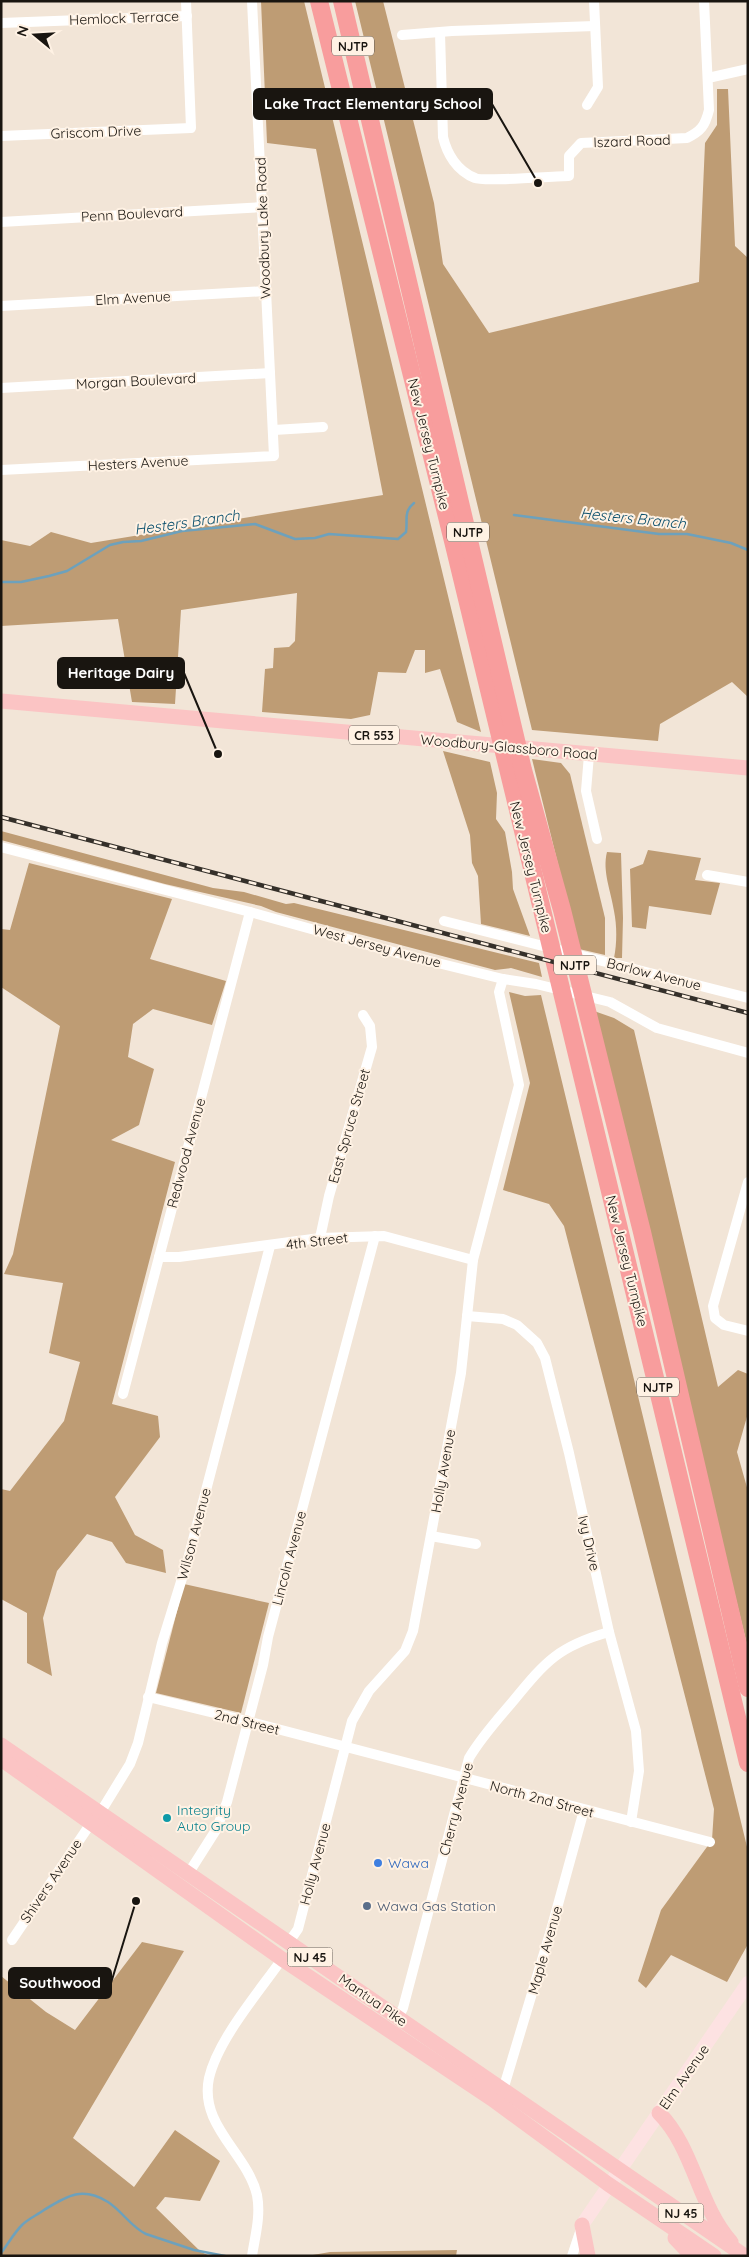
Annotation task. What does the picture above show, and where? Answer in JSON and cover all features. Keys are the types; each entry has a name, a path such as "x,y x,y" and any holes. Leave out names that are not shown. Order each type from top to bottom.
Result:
{"highway":[{"name":"New Jersey Turnpike","path":"319,1 454,545 501,712"},
{"name":"New Jersey Turnpike","path":"342,1 515,770 541,906 748,1763"},
{"name":"New Jersey Turnpike","path":"515,770 562,910 658,1299 748,1688"}],"main road":[{"name":"Woodbury-Glassboro Road","path":"1,701 748,768"},
{"path":"1,1737 30,1757 41,1772"},
{"name":"Mantua Pike","path":"1,1745 41,1772 95,1818 282,1959 484,2094 613,2188 714,2256"},
{"name":"Mantua Pike","path":"1,1759 188,1874 743,2255"},
{"name":"Elm Avenue","path":"582,2225 613,2188 618,2170 748,1983"},
{"path":"659,2113 671,2125 713,2214 726,2236 743,2255"},
{"path":"613,2188 628,2206 681,2242 692,2256"},
{"path":"582,2225 588,2256"}],"street":[{"path":"186,1 187,16"},
{"name":"Woodbury Lake Road","path":"252,1 274,456"},
{"path":"587,105 598,87 594,1"},
{"path":"704,1 708,78 748,69"},
{"name":"Hemlock Terrace","path":"1,23 187,16"},
{"name":"Griscom Drive","path":"1,136 191,128 187,16"},
{"path":"402,35 595,26"},
{"name":"Iszard Road","path":"440,33 442,136 446,151 455,164 477,179 569,176 570,156 581,143 687,138 701,130 706,124 708,78"},
{"name":"Penn Boulevard","path":"1,222 263,207"},
{"name":"Elm Avenue","path":"1,306 266,291"},
{"name":"Morgan Boulevard","path":"1,388 270,373"},
{"path":"274,430 323,427"},
{"name":"Hesters Avenue","path":"1,470 274,456"},
{"path":"589,755 586,792 597,840"},
{"name":"West Jersey Avenue","path":"1,847 250,912 401,954 503,979 536,984 610,1002 657,1028 748,1053"},
{"path":"706,874 748,882"},
{"name":"Redwood Avenue","path":"122,1394 250,912"},
{"name":"Barlow Avenue","path":"444,921 748,998"},
{"name":"Holly Avenue","path":"289,1942 298,1928 352,1720 360,1703 405,1651 413,1631 461,1373 472,1260 519,1085 500,992 503,979"},
{"name":"East Spruce Street","path":"320,1238 372,1047 370,1026 363,1015"},
{"path":"748,1182 714,1306 715,1318 724,1324 748,1331"},
{"name":"Lincoln Avenue","path":"188,1874 216,1830 227,1802 374,1236"},
{"name":"4th Street","path":"159,1257 179,1257 320,1238 384,1236 472,1260"},
{"name":"Wilson Avenue","path":"95,1818 130,1764 188,1559 270,1246"},
{"name":"Ivy Drive","path":"467,1316 491,1317 510,1322 530,1335 541,1349 569,1453 609,1632 636,1731 639,1756 637,1793 630,1822"},
{"path":"432,1536 476,1544"},
{"name":"Cherry Avenue","path":"398,2018 404,2008 469,1758 481,1739 542,1666 576,1642 609,1632"},
{"name":"2nd Street","path":"148,1697 247,1721 345,1748"},
{"name":"North 2nd Street","path":"345,1748 710,1842"},
{"name":"Maple Avenue","path":"503,2090 584,1810"},
{"name":"Shivers Avenue","path":"12,1940 95,1818"},
{"path":"252,2256 258,2226 257,2197 249,2174 222,2136 215,2122 208,2090 217,2056 282,1959"},
{"path":"572,2256 582,2225"}],"shaded area":[{"path":"261,1 304,1 481,732 457,722 440,669 425,673 425,650 415,650 406,673 378,672 370,715 351,719 262,712 265,669 273,668 274,648 289,647 295,641 297,593 181,610 175,704 132,702 118,619 1,626 1,540 30,546 51,532 91,543 383,495 316,149 267,143"},
{"path":"355,1 383,1 434,203 443,264 489,333 699,282 705,143 717,125 717,89 728,89 735,246 748,258 748,697 732,682 660,724 658,741 532,730"},
{"path":"443,751 490,762 497,793 496,819 505,832 513,889 530,936 481,924 478,876 472,863 470,835"},
{"path":"532,759 561,763 570,774 605,918 605,955 579,949"},
{"path":"1,831 213,888 244,892 286,904 294,903 539,963 542,977 511,968 495,970 276,912 261,906 165,884 1,840"},
{"path":"648,850 701,858 695,880 720,883 711,915 649,906 646,929 632,927 630,869 643,864"},
{"path":"607,852 621,853 622,958 614,958 616,929 606,874"},
{"path":"29,863 172,899 150,959 226,981 212,1025 153,1009 133,1024 128,1057 154,1069 139,1125 111,1140 175,1162 112,1404 158,1416 160,1437 115,1497 135,1535 163,1550 166,1573 126,1563 112,1542 87,1534 57,1571 43,1618 52,1676 27,1663 27,1613 1,1599 1,1489 10,1491 64,1421 80,1362 49,1353 63,1283 4,1274 13,1254 60,1026 1,987 1,929 10,930"},
{"path":"509,992 525,996 541,995 748,1851 748,1944 727,1982 671,1955 646,1988 638,1981 661,1910 712,1840 714,1809 564,1226 549,1204 503,1190 530,1083"},
{"path":"594,1011 614,1018 634,1030 718,1387 738,1370 748,1374 748,1413 737,1452 748,1491 748,1649"},
{"path":"184,1584 269,1603 241,1713 156,1693"},
{"path":"142,1942 184,1951 73,2138 134,2187 175,2130 220,2161 200,2201 165,2197 156,2208 201,2252 210,2256 1,2256 1,1976 46,2012 75,2030"},
{"path":"457,2250 456,2256 307,2256 330,2252"}],"waterway":[{"name":"Hesters Branch","path":"1,582 21,582 67,571 110,545 141,541 182,531 255,524 295,539 315,538 329,534 398,539 406,532 407,513 414,503"},
{"name":"Hesters Branch","path":"514,515 659,534 687,534 731,543 748,550"},
{"path":"1,2253 16,2231 27,2221 68,2197 82,2194 99,2197 108,2202 146,2234 194,2250 225,2256"}],"railway":[{"path":"1,817 748,1013"}],"place":[{"name":"Lake Tract Elementary School","path":"538,183"},
{"name":"Heritage Dairy","path":"218,754"},
{"name":"Integrity Auto Group","path":"167,1818"},
{"name":"Wawa","path":"378,1863"},
{"name":"Southwood","path":"136,1901"},
{"name":"Wawa Gas Station","path":"367,1906"}]}
